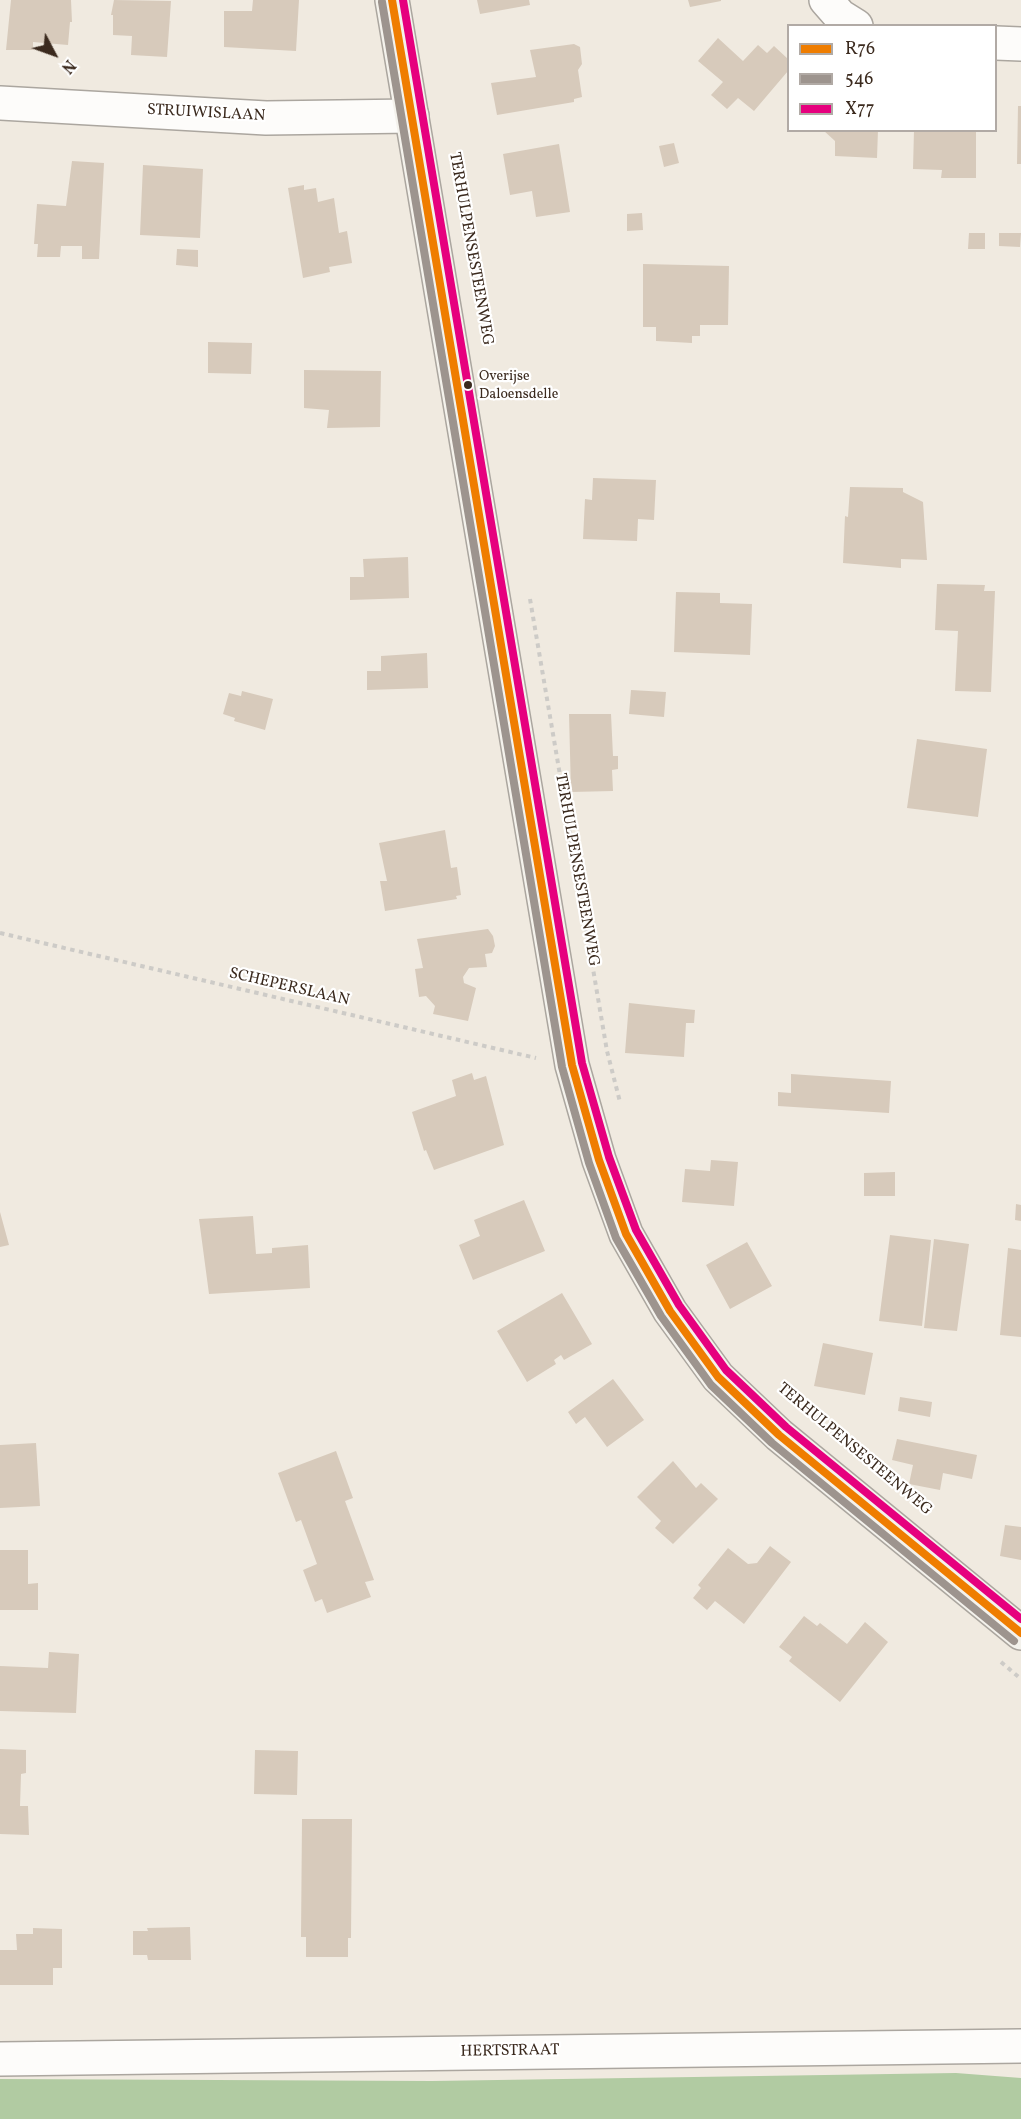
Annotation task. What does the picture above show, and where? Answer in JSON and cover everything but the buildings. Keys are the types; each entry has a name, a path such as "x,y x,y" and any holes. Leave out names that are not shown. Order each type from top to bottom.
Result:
{"main road":[{"name":"TERHULPENSESTEENWEG","path":"392,0 572,1065 599,1160 626,1234 670,1311 718,1377 778,1435 1021,1633"}],"street":[{"path":"826,0 840,16 853,24"},
{"path":"997,43 1021,44"},
{"name":"STRUIWISLAAN","path":"0,103 266,118 412,116"},
{"name":"HERTSTRAAT","path":"0,2059 1021,2046"}],"path":[{"name":"TERHULPENSESTEENWEG","path":"528,589 607,1051 621,1106"},
{"name":"SCHEPERSLAAN","path":"0,933 572,1065"}],"green space":[{"path":"956,2073 1021,2078 1021,2119 0,2119 0,2079 432,2081"}],"transit line":[{"name":"R76","path":"392,0 572,1065 599,1160 626,1234 670,1311 718,1377 779,1435 1021,1633"},
{"name":"X77","path":"403,0 582,1063 609,1157 636,1230 679,1305 726,1370 786,1427 1021,1619"},
{"name":"546","path":"382,2 562,1067 589,1163 616,1238 661,1316 711,1385 772,1443 1014,1641"}],"place":[{"name":"Overijse Daloensdelle","path":"468,385"}]}
